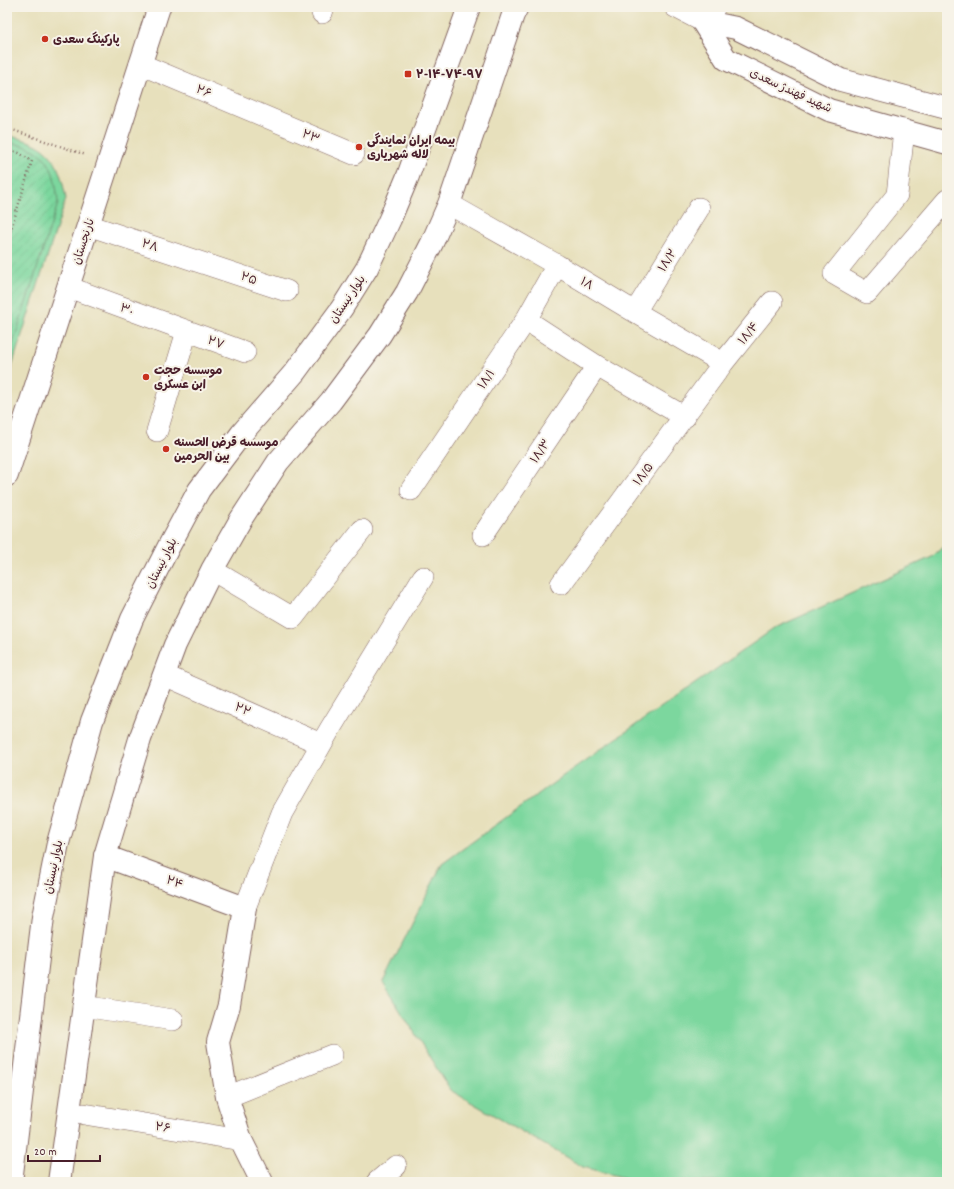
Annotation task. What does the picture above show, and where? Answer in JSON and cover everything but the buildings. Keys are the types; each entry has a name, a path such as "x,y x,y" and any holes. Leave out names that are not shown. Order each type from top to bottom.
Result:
{"main road":[{"name":"نارنجستان","path":"7,475 159,7"},
{"name":"بلوار نیستان","path":"11,1182 43,917 58,843 95,714 132,619 169,546 200,490 242,433 295,372 342,308 367,268 408,176 469,7"},
{"path":"59,1182 104,856 140,740 164,675 176,645 212,570 241,518 278,462 331,401 380,335 407,292 432,243 449,204 517,7"},
{"path":"708,14 841,80 947,108"},
{"name":"شهید فهندژ سعدی","path":"708,14 726,59 829,110 947,143"},
{"name":"۲۴","path":"104,856 245,908"},
{"path":"245,908 229,1005 218,1042 227,1097 241,1140 262,1182"}],"street":[{"path":"675,7 708,14"},
{"name":"۲۶","path":"140,64 269,118"},
{"name":"۲۳","path":"269,118 354,154"},
{"path":"904,130 897,195 834,274 867,293 947,200"},
{"name":"۱۸","path":"449,204 557,264 635,312 723,363"},
{"name":"۱۸/۲","path":"635,312 699,208"},
{"name":"۲۸","path":"88,224 212,265"},
{"name":"۱۸/۱","path":"411,490 526,320 557,264"},
{"name":"۲۵","path":"212,265 287,290"},
{"name":"۳۰","path":"68,287 187,331"},
{"name":"۱۸/۴","path":"723,363 772,302"},
{"path":"526,320 597,366 685,417"},
{"path":"157,431 187,331"},
{"name":"۲۷","path":"187,331 245,352"},
{"name":"۱۸/۵","path":"561,584 685,417 723,363"},
{"name":"۱۸/۳","path":"483,535 597,366"},
{"path":"212,570 293,618 362,530"},
{"path":"245,908 282,813 321,744 423,577"},
{"name":"۲۲","path":"164,675 321,744"},
{"path":"83,1006 173,1020"},
{"path":"227,1097 332,1055"},
{"name":"۲۶","path":"84,1114 241,1140"},
{"path":"377,1182 396,1166"}],"path":[{"path":"7,128 108,163"},
{"path":"7,149 19,153 32,161 7,242"},
{"path":"7,207 17,210"}],"green space":[{"path":"7,135 34,143 50,155 61,176 66,199 7,381"},
{"path":"7,142 24,146 41,154 50,166 53,173 58,203 7,362"},
{"path":"947,543 947,1182 641,1182 583,1167 450,1090 383,982 442,864 574,768 775,628 932,557"}],"place":[{"name":"پارکینگ سعدی","path":"45,39"},
{"name":"۲-۱۴-۷۴-۹۷","path":"408,74"},
{"name":"بیمه ایران نمایندگی لاله شهریاری","path":"359,147"},
{"name":"موسسه حجت ابن عسکری","path":"146,377"},
{"name":"موسسه قرض الحسنه بین الحرمین","path":"166,449"}]}
